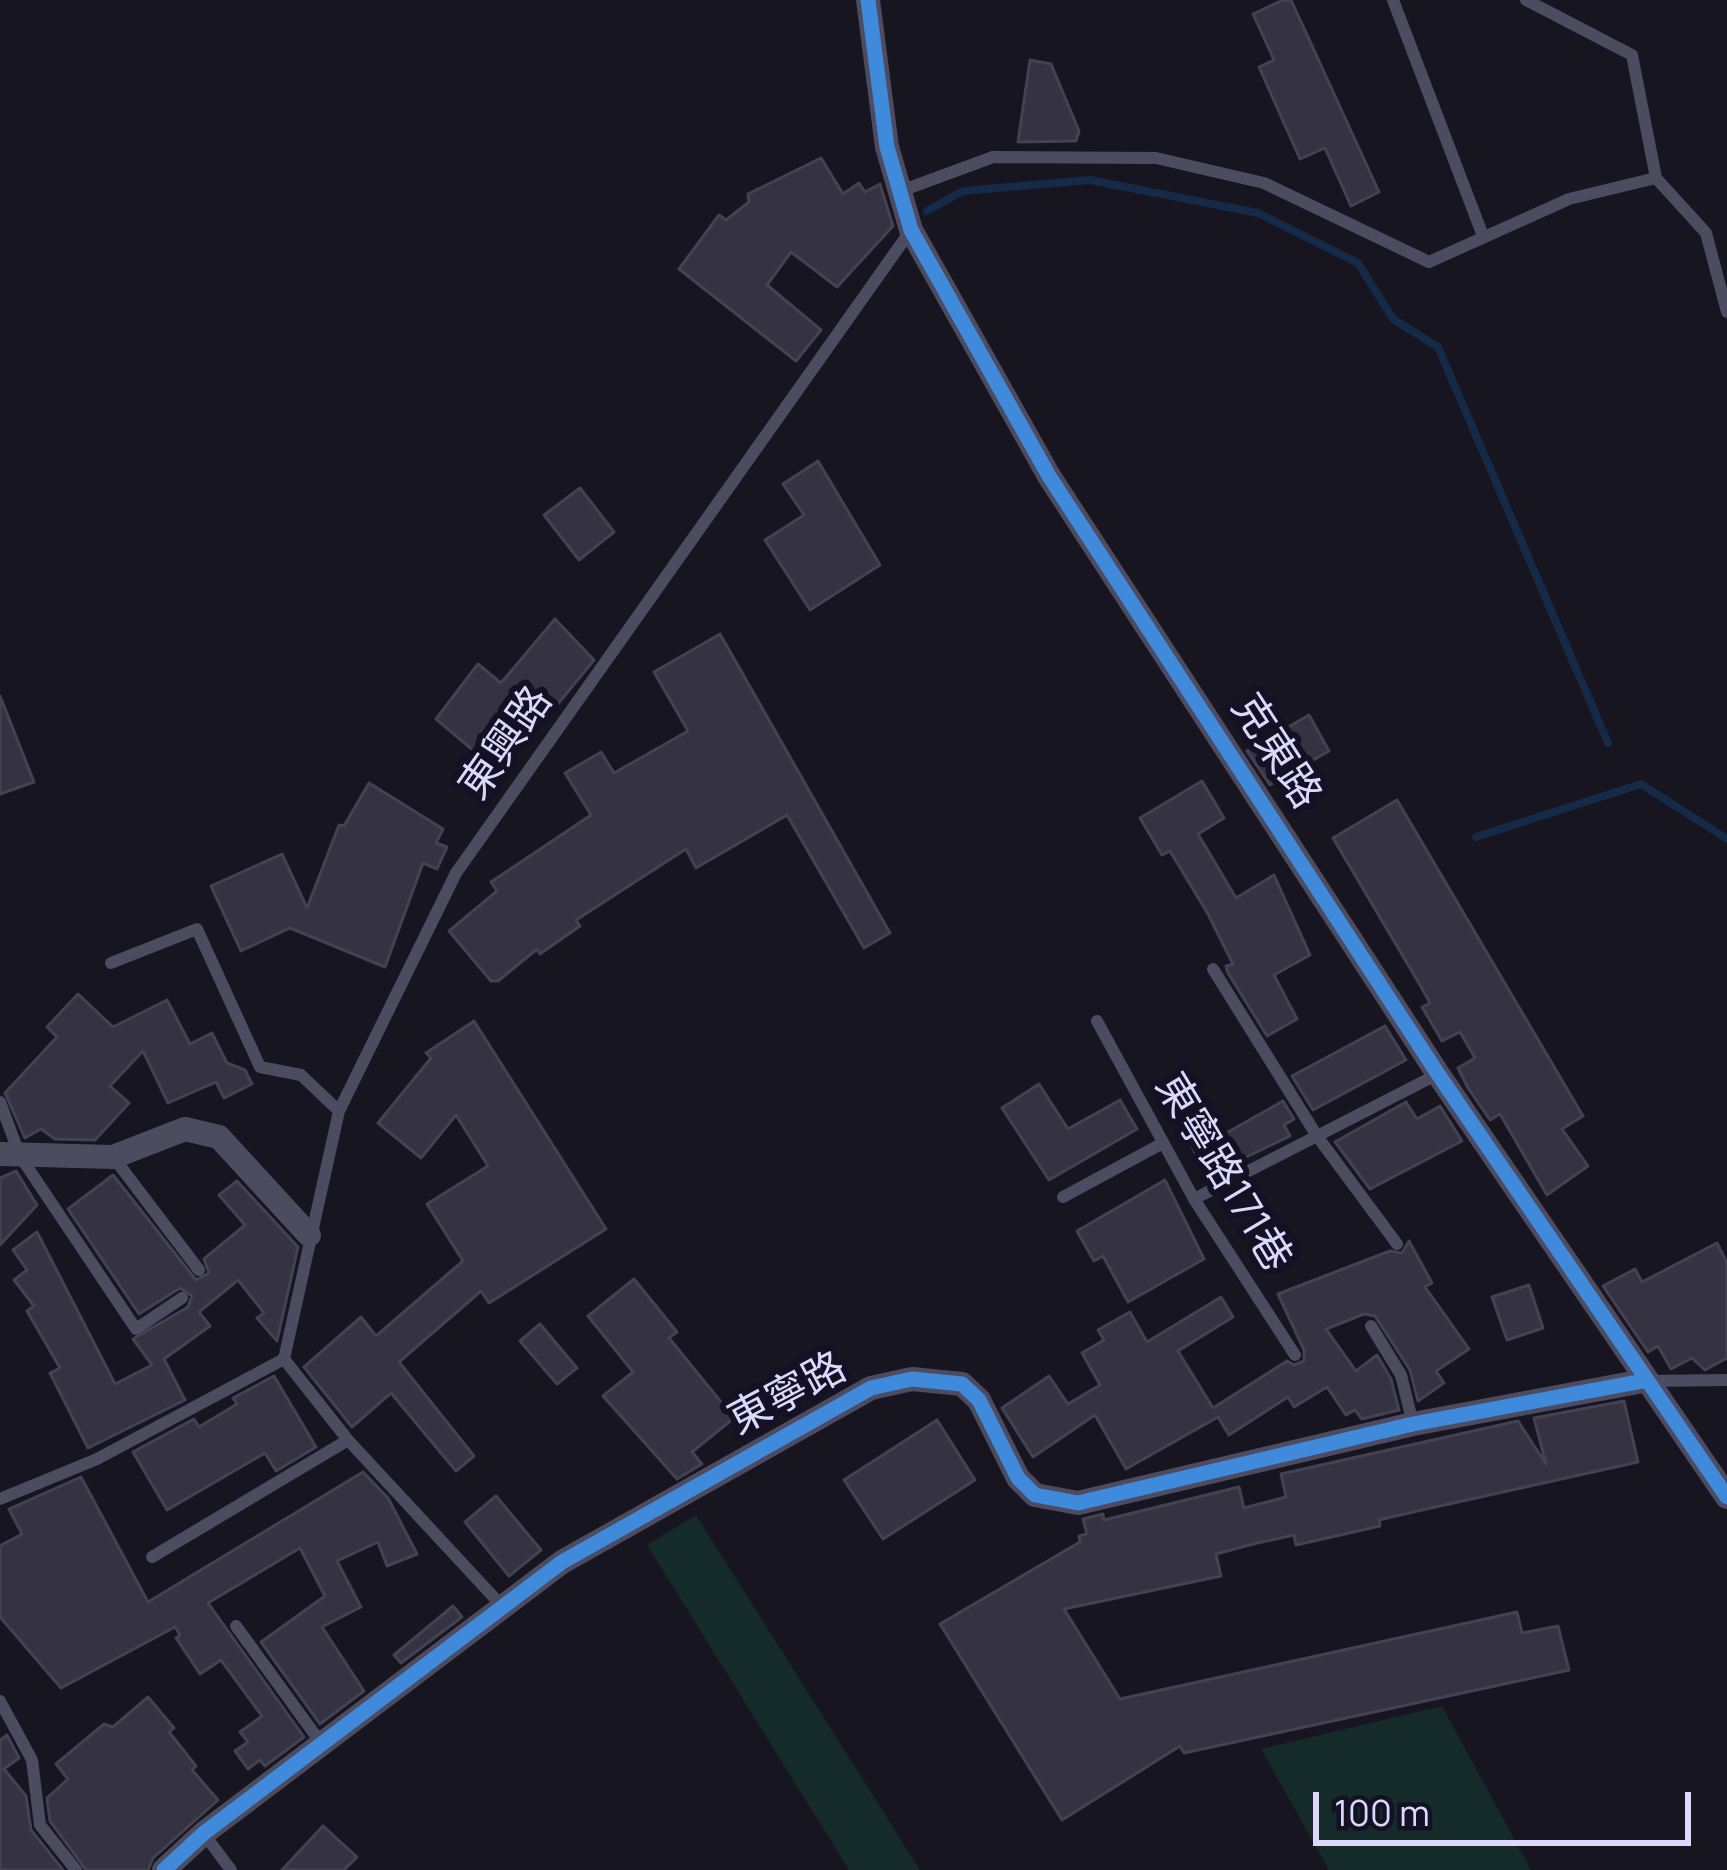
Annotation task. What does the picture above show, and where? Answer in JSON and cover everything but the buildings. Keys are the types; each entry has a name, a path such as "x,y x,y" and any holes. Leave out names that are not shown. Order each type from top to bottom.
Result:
{"street":[{"name":"克東路","path":"868,0 887,147 911,230 1049,476 1438,1074 1643,1381 1727,1497"},
{"path":"10,1155 113,1157 184,1130 219,1137 309,1235"},
{"name":"東寧路","path":"164,1870 204,1832 562,1562 872,1388 911,1379 962,1384 972,1390 1018,1478 1035,1495 1078,1503 1413,1424 1643,1381"}],"lane":[{"path":"1393,0 1483,236"},
{"path":"1526,0 1632,55 1656,178 1706,233 1727,312"},
{"path":"901,191 993,157 1156,158 1264,183 1429,262 1569,199 1656,178"},
{"name":"東興路","path":"284,1359 339,1111 456,874 911,230"},
{"path":"110,963 197,929 260,1066 301,1075 339,1111"},
{"path":"1213,969 1317,1136 1397,1244"},
{"name":"東寧路171巷","path":"1097,1021 1194,1199 1295,1355"},
{"path":"1194,1199 1438,1074"},
{"path":"0,1102 10,1155 136,1329 182,1298"},
{"path":"1063,1197 1163,1143"},
{"path":"113,1157 199,1270"},
{"path":"1371,1326 1401,1375 1413,1424"},
{"path":"0,1499 97,1459 284,1359 349,1440 501,1605"},
{"path":"1643,1381 1727,1380"},
{"path":"152,1557 349,1440"},
{"path":"236,1626 322,1744"},
{"path":"0,1701 32,1760 40,1825 76,1870"},
{"path":"204,1832 231,1870"}],"green space":[{"path":"696,1515 920,1870 849,1870 647,1545"},
{"path":"1442,1706 1531,1870 1329,1870 1261,1749"}],"waterway":[{"path":"927,211 963,191 1090,180 1258,213 1358,263 1393,319 1438,347 1608,743"},
{"path":"1476,837 1641,784 1727,839"}],"cycle path":[{"path":"868,0 887,147 911,230 1049,476 1438,1074 1727,1497"},
{"path":"164,1870 204,1833 562,1562 871,1388 912,1379 962,1384 979,1400 1018,1478 1035,1495 1078,1503 1413,1424 1643,1381"}]}
